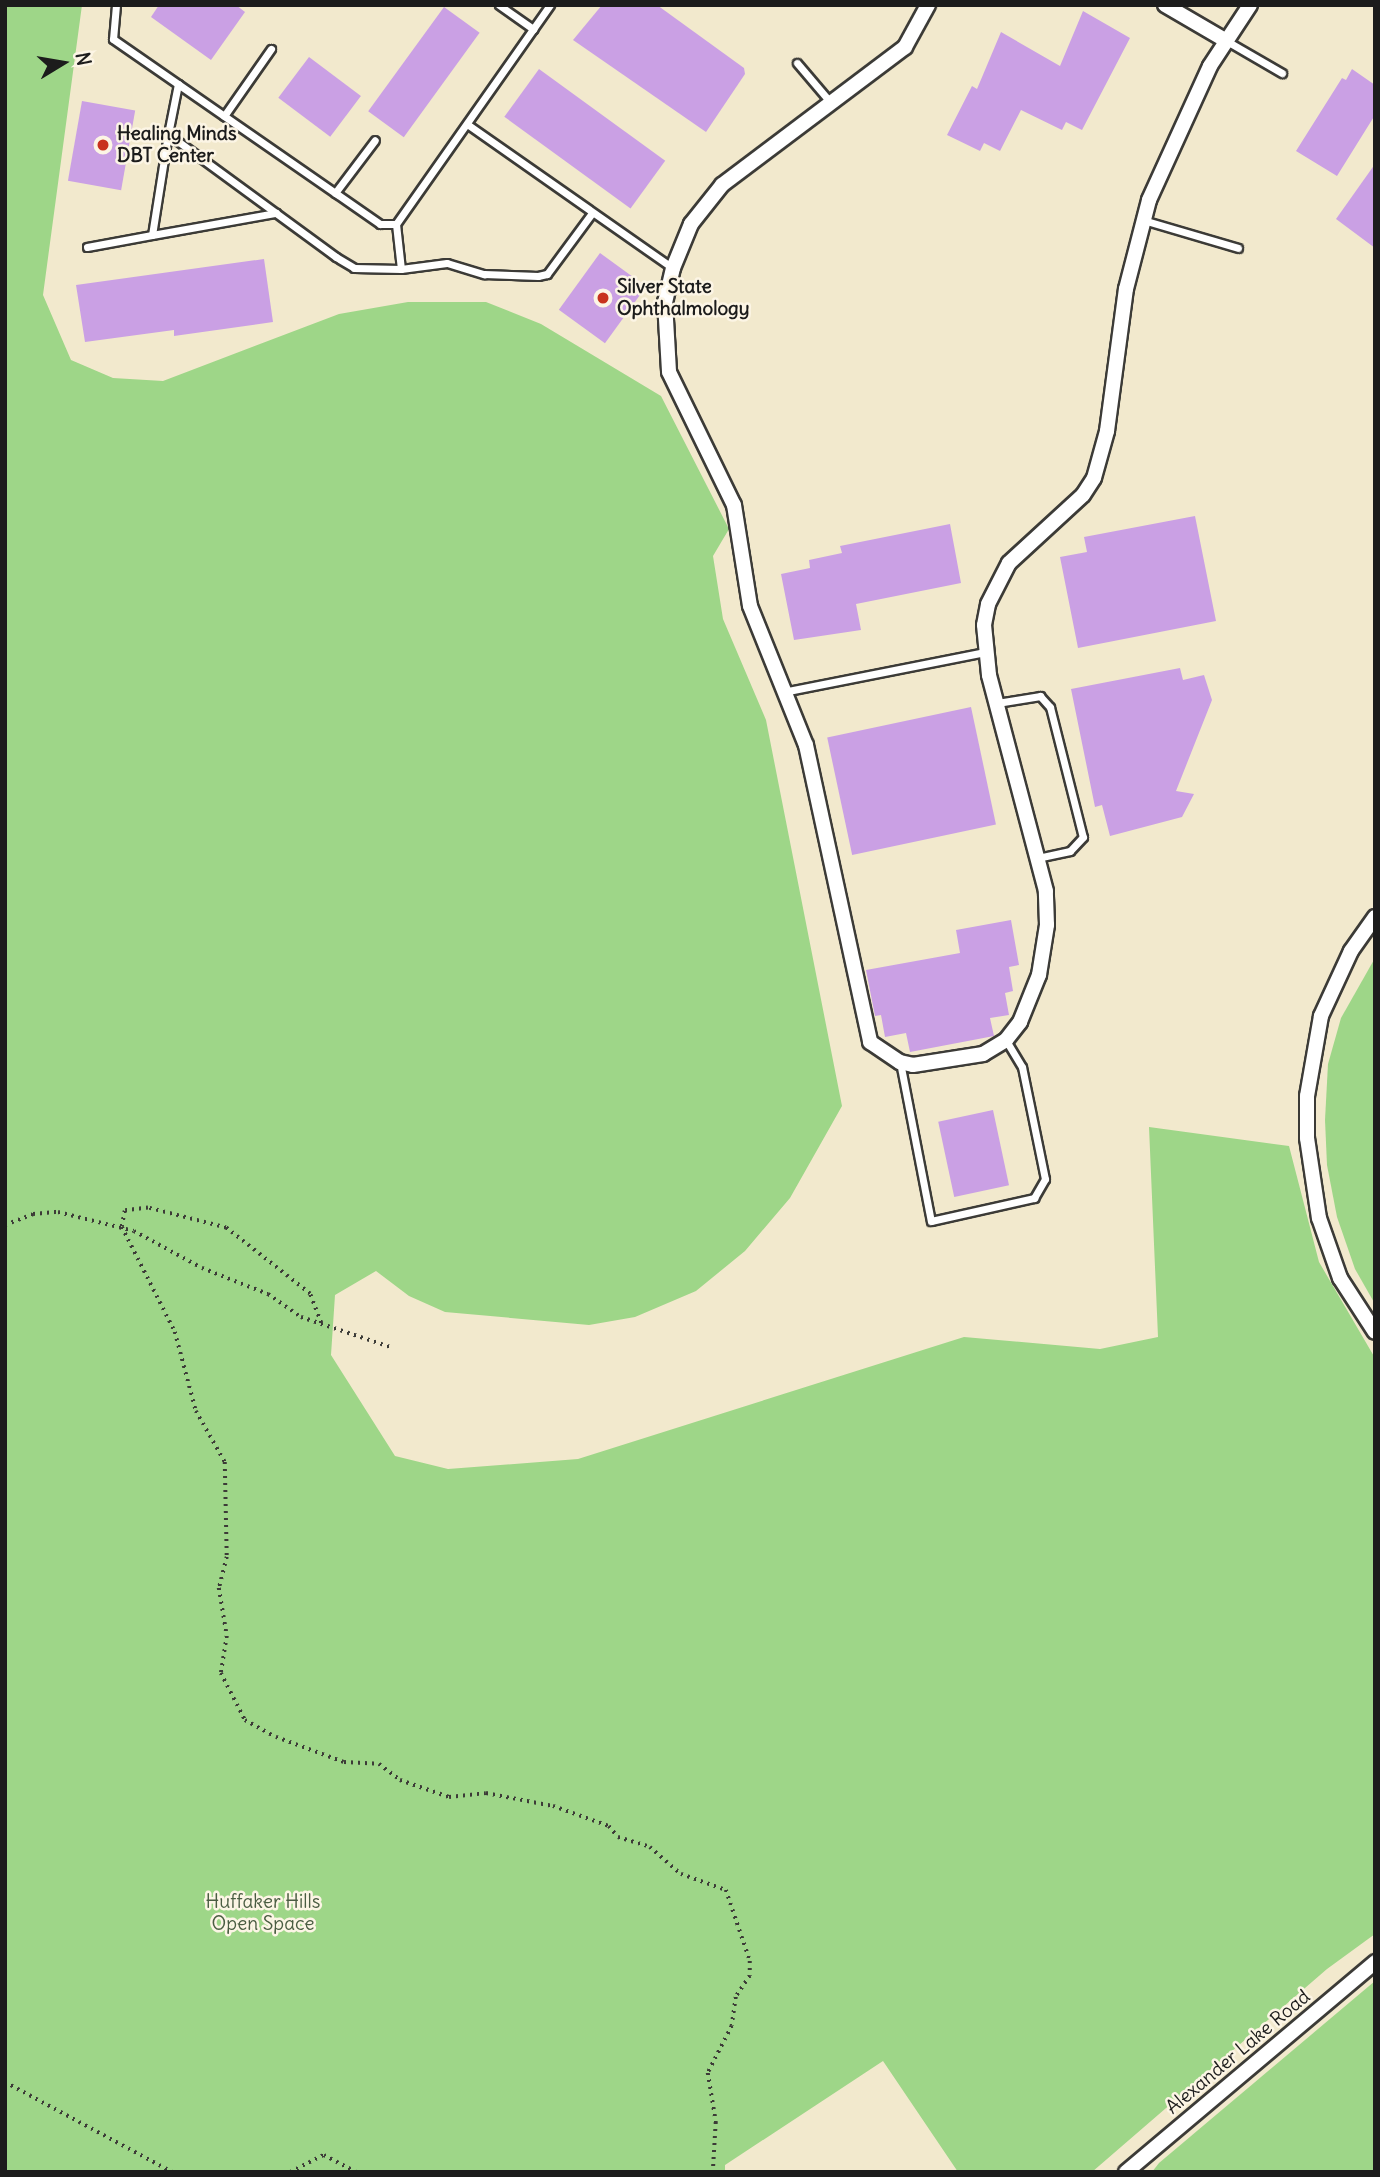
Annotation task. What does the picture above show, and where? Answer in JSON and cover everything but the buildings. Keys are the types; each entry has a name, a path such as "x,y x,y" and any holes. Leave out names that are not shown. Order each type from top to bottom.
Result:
{"street":[{"path":"928,5 905,47 722,185 691,224 673,268 665,303 669,372 734,505 750,606 806,745 870,1042 900,1062 949,1062 983,1054 1006,1040 1020,1023 1039,975 1047,925 1037,858 996,703 985,652 984,625 998,581 1009,563 1083,495 1102,457 1119,328 1143,220 1202,81 1225,40 1250,5"},
{"path":"1165,5 1225,40"},
{"path":"1375,916 1351,951 1321,1016 1307,1096 1307,1138 1319,1218 1340,1278 1375,1332"},
{"name":"Alexander Lake Road","path":"1126,2172 1375,1962"}],"lane":[{"path":"116,5 113,39 380,225 396,224"},
{"path":"499,5 533,29"},
{"path":"401,270 396,224 550,5"},
{"path":"1225,40 1282,73"},
{"path":"224,116 271,49"},
{"path":"797,63 831,104"},
{"path":"152,235 178,84"},
{"path":"467,124 673,268"},
{"path":"168,134 355,268 401,270 447,263 484,274 547,274 592,213"},
{"path":"335,193 375,140"},
{"path":"88,247 276,213"},
{"path":"1143,220 1238,248"},
{"path":"783,692 985,652"},
{"path":"996,703 1040,696 1050,707 1083,837 1070,851 1037,858"},
{"path":"900,1062 931,1221 1034,1198 1045,1179 1022,1067 1006,1040"}],"path":[{"path":"321,1323 310,1294 226,1228 135,1206 125,1211 122,1227 175,1332 196,1411 225,1462 227,1557 219,1588 227,1636 220,1662 245,1720 276,1737 344,1762 379,1763 400,1780 449,1797 486,1793 553,1806 609,1826 618,1837 650,1847 681,1874 731,1895 734,1918 750,1961 750,1976 736,1997 732,2026 708,2073 716,2122 713,2172"},
{"path":"5,1225 58,1212 122,1227 321,1323 393,1348"},
{"path":"5,2082 172,2172"},
{"path":"290,2172 324,2155 356,2172"}],"green space":[{"name":"Huffaker Hills Open Space","path":"5,5 82,5 43,295 71,360 113,378 163,381 339,314 408,302 486,302 541,324 661,396 729,529 713,556 723,619 766,720 842,1106 790,1198 745,1251 696,1291 635,1317 589,1325 445,1312 409,1296 376,1271 335,1295 331,1355 395,1456 448,1469 578,1459 964,1337 1100,1349 1158,1337 1149,1127 1289,1146 1319,1262 1375,1358 1375,1934 1327,1969 1092,2172 958,2172 883,2061 725,2165 725,2172 5,2172"},
{"path":"1375,958 1375,1304 1355,1269 1337,1217 1327,1165 1325,1120 1328,1064 1341,1018"},
{"path":"1375,1981 1375,2172 1152,2172 1159,2163"}],"place":[{"name":"Healing Minds DBT Center","path":"103,145"},
{"name":"Silver State Ophthalmology","path":"603,298"}]}
